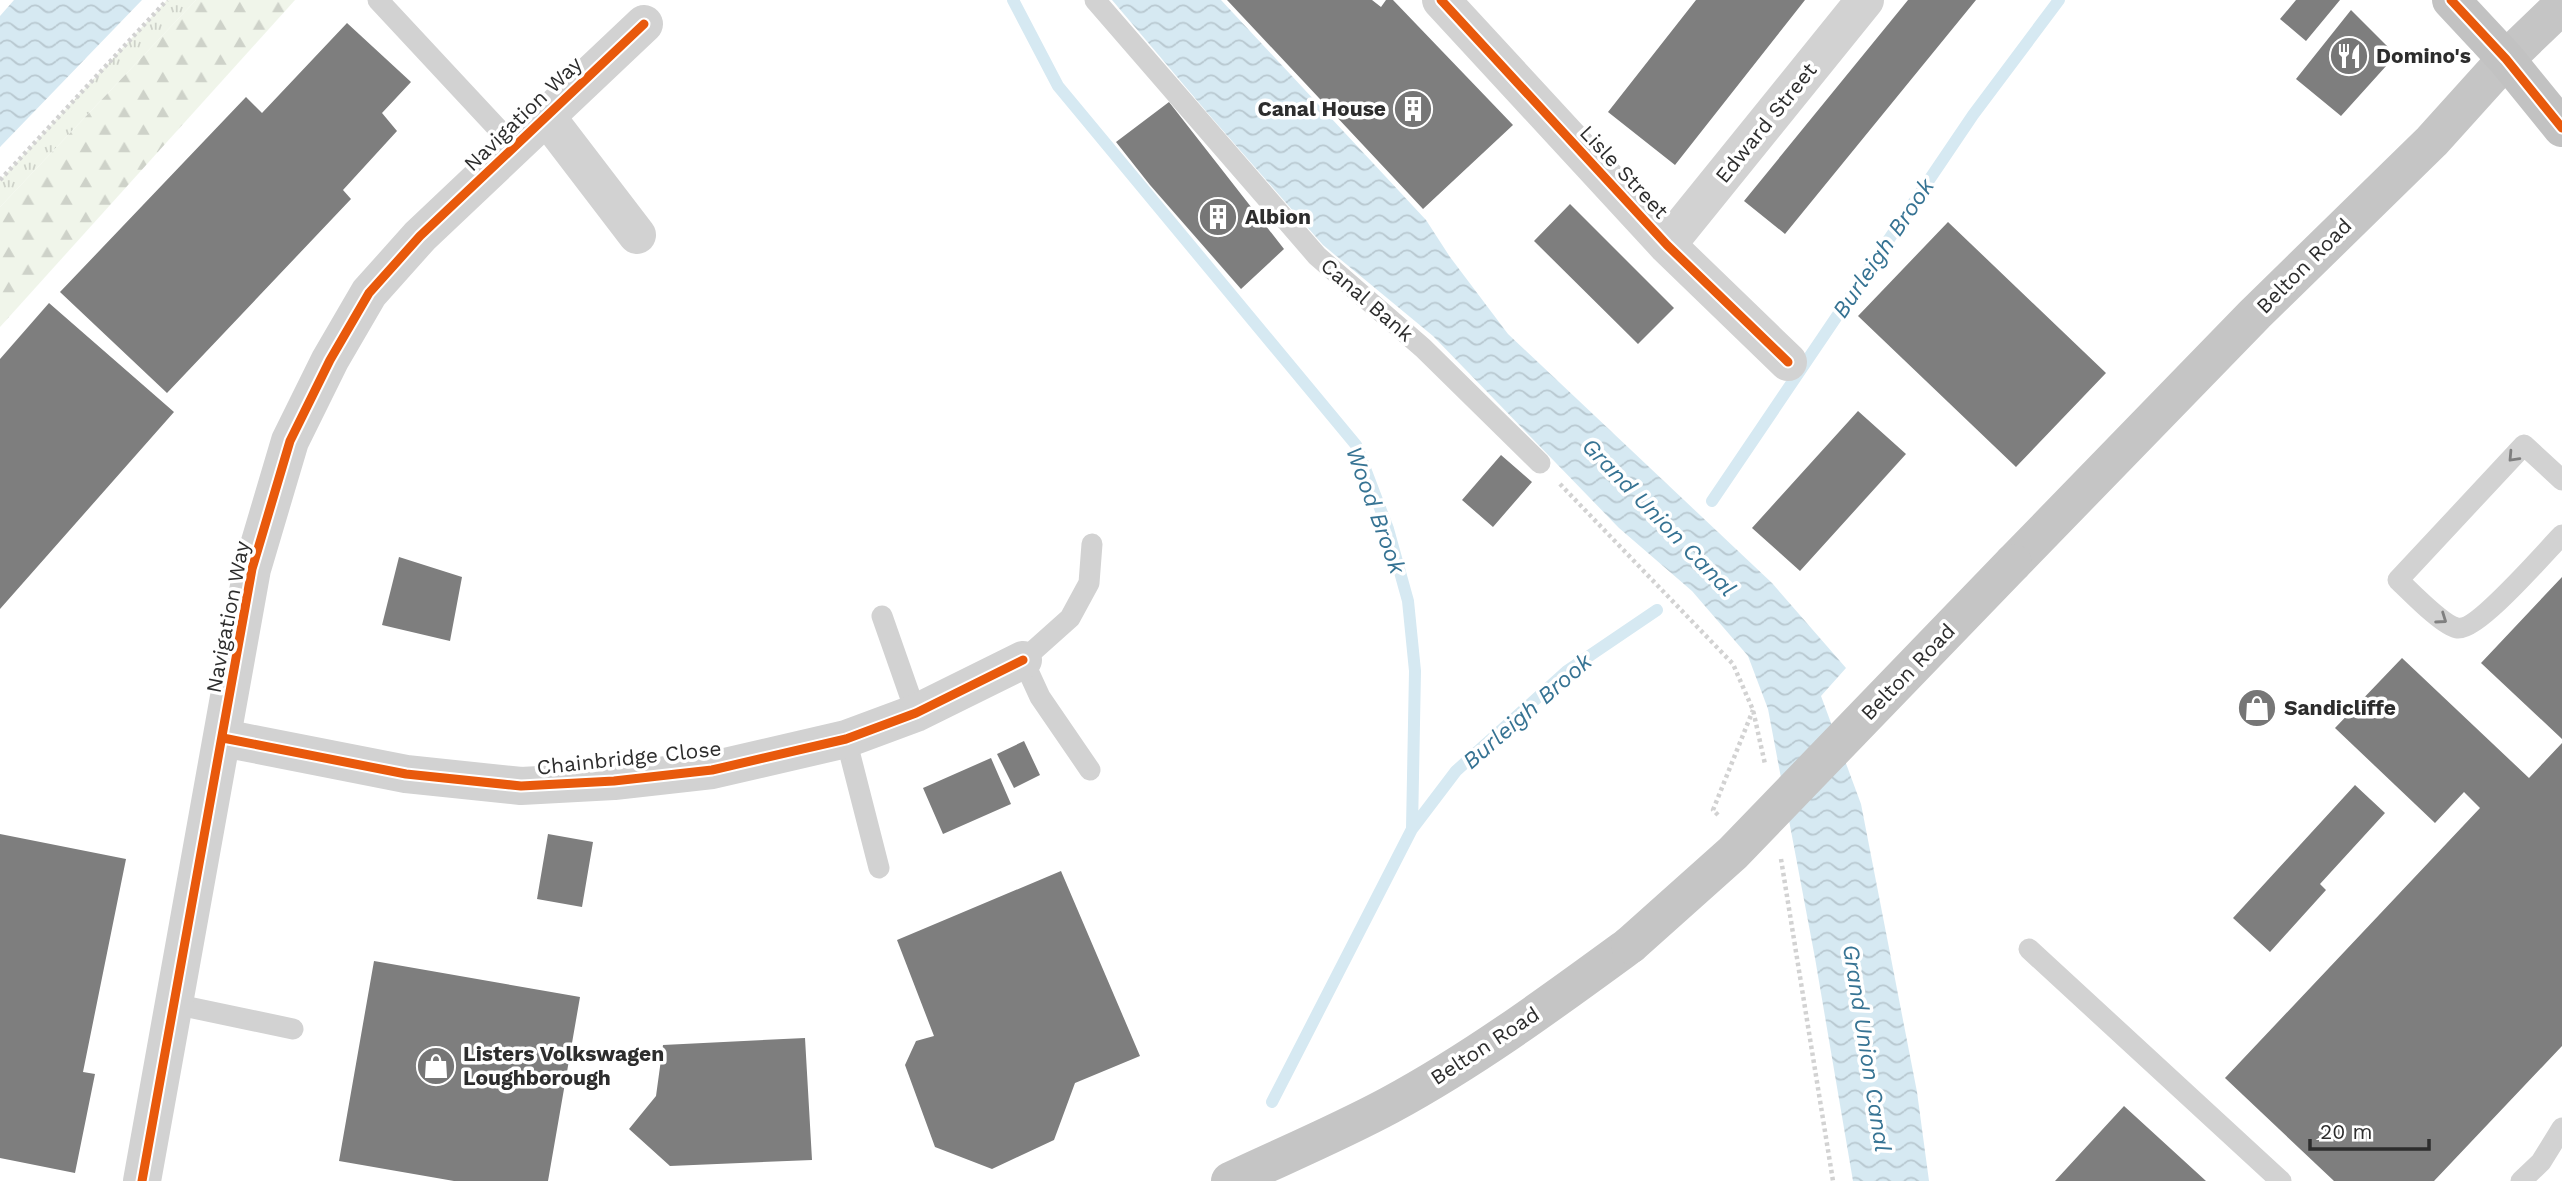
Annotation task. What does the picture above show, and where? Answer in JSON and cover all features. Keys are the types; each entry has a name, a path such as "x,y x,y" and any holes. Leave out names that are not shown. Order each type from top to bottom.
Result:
{"highway":[{"path":"2451,0 2506,59 2562,128"}],"main road":[{"name":"Belton Road","path":"1230,1181 1330,1136 1449,1071 1535,1016 1630,945 1745,841 2255,314 2432,141 2506,59 2562,5"}],"street":[{"name":"Lisle Street","path":"1441,0 1667,245 1788,362"},
{"name":"Edward Street","path":"1667,245 1865,0"},
{"name":"Navigation Way","path":"142,1181 252,569 272,497 296,429 330,360 369,293 420,236 644,24"},
{"name":"Navigation Way","path":"546,116 637,235"},
{"name":"Chainbridge Close","path":"223,738 406,774 521,786 614,781 712,770 846,739 916,713 1023,660"}],"lane":[{"path":"378,0 514,146"},
{"name":"Canal Bank","path":"1095,0 1317,256 1423,348 1540,463"},
{"path":"2562,481 2524,445 2398,580 2435,615 2456,628 2467,628 2486,614 2562,535"},
{"path":"1090,770 1040,697 1023,660 1070,618 1089,583 1092,544"},
{"path":"882,616 916,713"},
{"path":"846,739 879,868"},
{"path":"2029,949 2281,1181"},
{"path":"174,1004 293,1029"},
{"path":"2521,1181 2541,1162 2562,1128"}],"path":[{"path":"0,180 167,0"},
{"path":"1745,841 1713,810 1753,710"}],"green space":[{"path":"167,0 196,0 0,207 0,180"},
{"path":"196,0 295,0 0,327 0,207"}],"water":[{"path":"14,0 142,0 0,147 0,16"},
{"name":"Grand Union Canal","path":"1112,0 1221,0 1426,220 1450,257 1508,334 1772,583 1846,668 1821,696 1861,804 1917,1092 1929,1181 1853,1181 1815,958 1768,709 1748,656 1692,591 1619,528 1433,336 1323,245"}],"building":[{"name":"Canal House","path":"1227,0 1372,0 1381,7 1386,0 1393,0 1513,125 1423,209"},
{"path":"1696,0 1805,0 1675,165 1608,112"},
{"path":"1908,0 1976,0 1785,234 1744,201"},
{"path":"2296,0 2340,0 2306,41 2280,19"},
{"path":"2351,10 2396,55 2341,116 2296,79"},
{"path":"347,23 411,82 382,113 397,131 343,190 351,199 167,393 60,292 246,97 262,113"},
{"name":"Albion","path":"1169,102 1284,249 1241,289 1116,142"},
{"path":"1570,204 1674,308 1638,344 1534,241"},
{"path":"1948,222 2106,373 2016,467 1858,316"},
{"path":"49,303 174,412 0,609 0,359"},
{"path":"1858,411 1906,454 1800,571 1752,528"},
{"path":"1501,455 1532,482 1493,527 1462,500"},
{"path":"399,557 462,577 450,641 382,625"},
{"path":"2562,577 2562,739 2481,663"},
{"path":"2402,658 2529,778 2562,743 2562,1046 2434,1181 2334,1181 2225,1078 2480,808 2464,792 2435,823 2335,728"},
{"path":"1024,741 1040,775 1014,788 997,754"},
{"path":"991,758 1011,804 943,834 923,788"},
{"path":"2355,785 2385,813 2320,884 2326,890 2270,952 2233,918"},
{"path":"0,834 126,859 83,1072 95,1074 75,1173 0,1158"},
{"path":"548,834 593,842 582,907 537,899"},
{"path":"1061,871 1140,1056 1075,1083 1054,1140 992,1169 935,1147 905,1065 916,1041 934,1036 897,940"},
{"path":"374,961 580,997 548,1181 454,1181 339,1161"},
{"path":"805,1038 812,1160 670,1166 629,1129 656,1096 663,1045"},
{"path":"2124,1106 2206,1181 2055,1181"}],"waterway":[{"name":"Wood Brook","path":"1013,0 1058,86 1356,445 1388,529 1408,601 1415,671 1412,829 1272,1102"},
{"name":"Burleigh Brook","path":"1712,501 1973,115 2059,0"},
{"name":"Burleigh Brook","path":"1412,829 1456,771 1567,671 1657,610"}],"cycle path":[{"path":"1441,0 1667,245 1788,362"},
{"path":"2451,0 2506,59 2562,128"},
{"path":"142,1181 252,569 290,441 330,360 369,293 420,236 644,24"},
{"path":"223,738 406,774 521,786 614,781 712,770 846,739 916,713 1023,660"}],"place":[{"name":"Domino's","path":"2349,56"},
{"name":"Canal House","path":"1413,109"},
{"name":"Albion","path":"1218,217"},
{"name":"Sandicliffe","path":"2257,708"},
{"name":"Listers Volkswagen Loughborough","path":"436,1066"}]}
